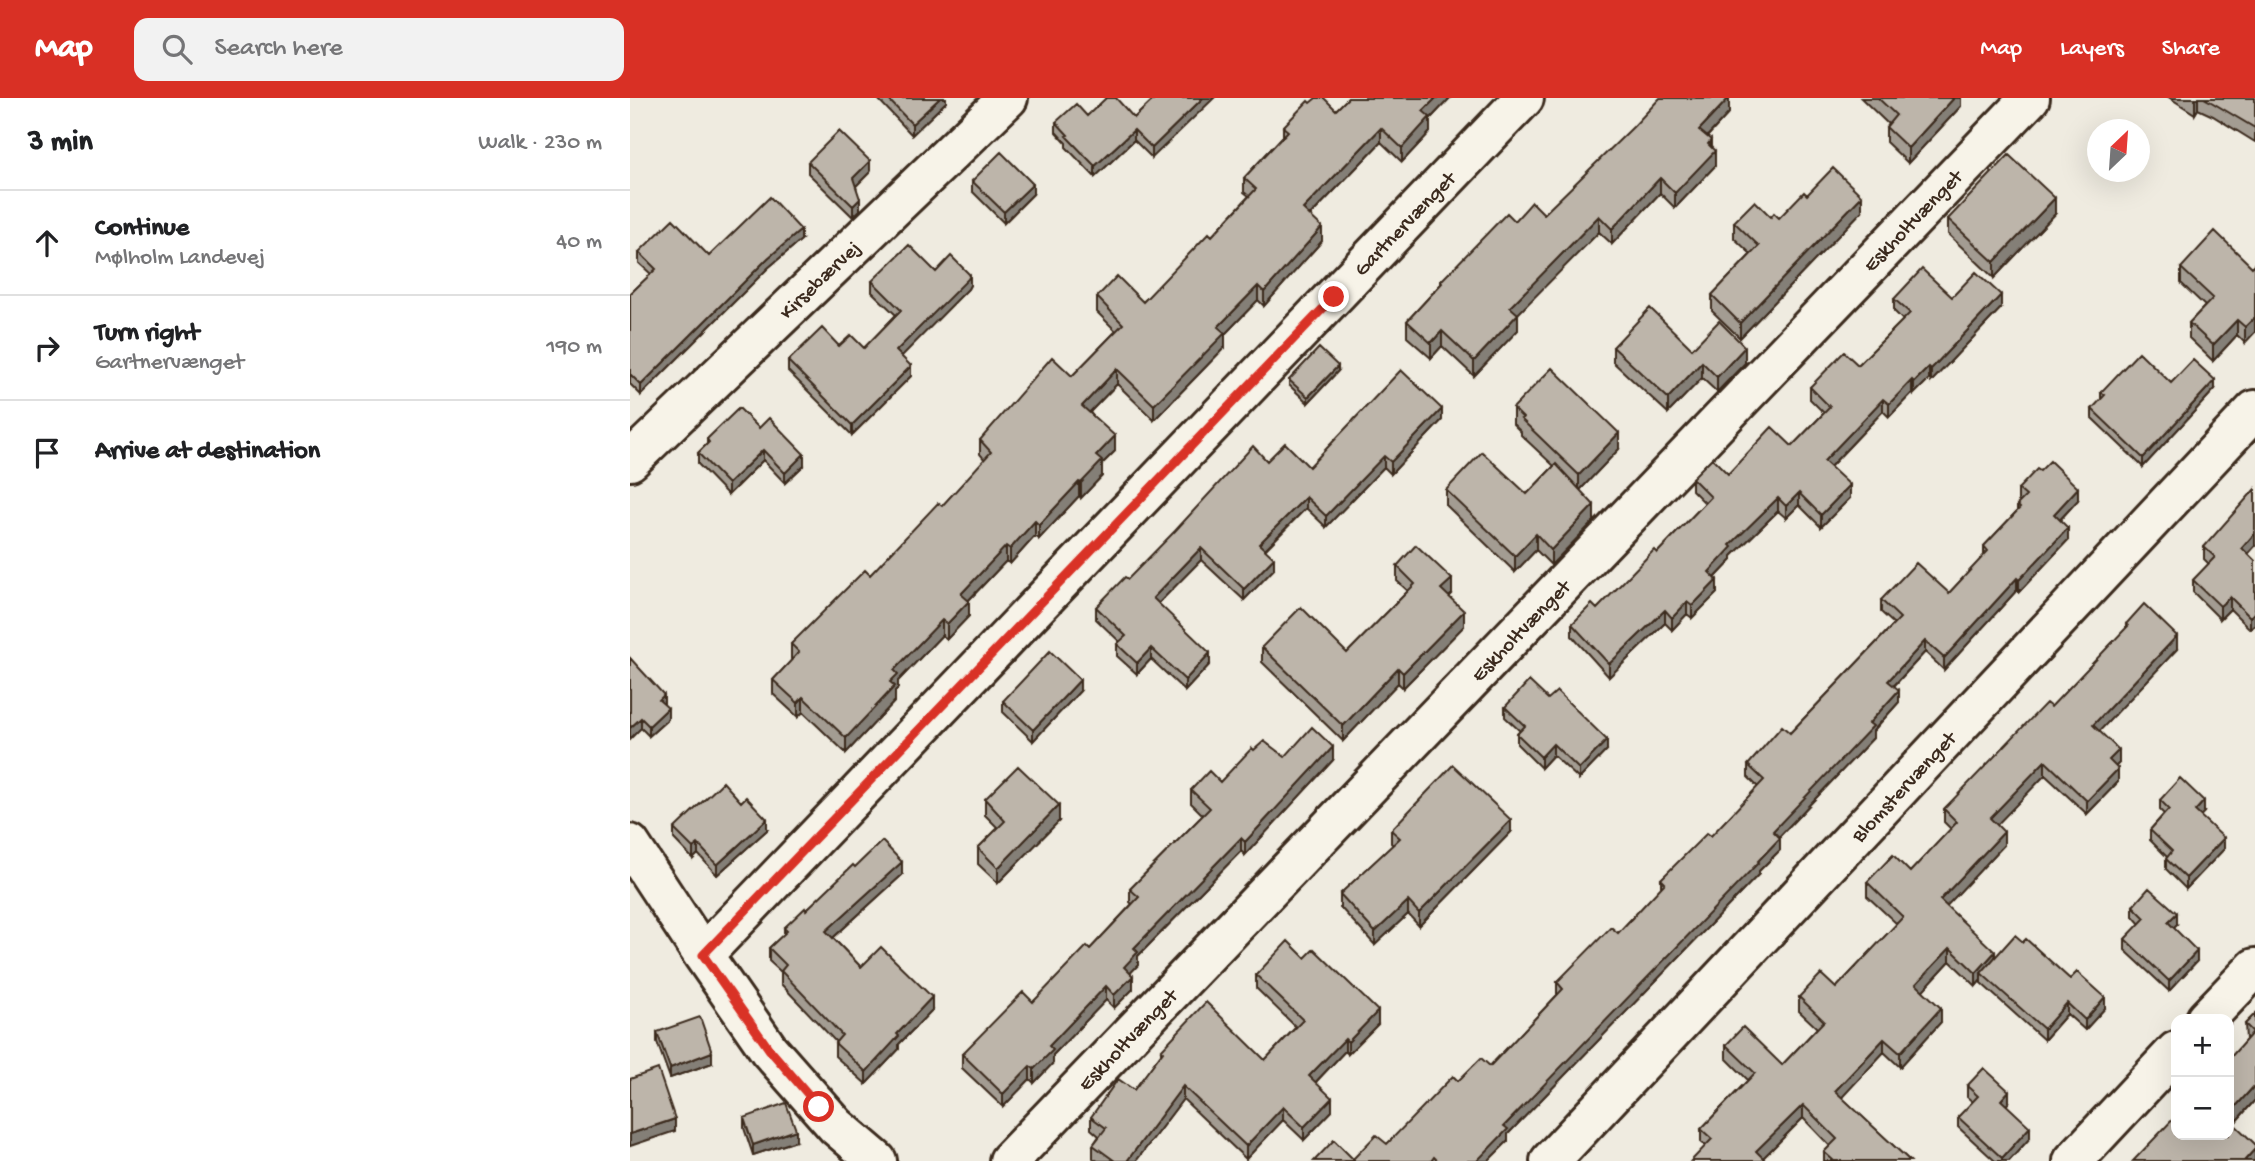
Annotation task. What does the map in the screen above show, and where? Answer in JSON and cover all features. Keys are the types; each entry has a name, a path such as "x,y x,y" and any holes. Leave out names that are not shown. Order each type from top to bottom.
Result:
{"street":[{"name":"Kirsebærvej","path":"630,461 1008,98"},
{"name":"Gartnervænget","path":"703,955 1524,98"},
{"name":"Eskholtvænget","path":"1009,1161 2030,98"},
{"name":"Blomstervænget","path":"1550,1161 2255,411"},
{"path":"630,844 769,1049 836,1126 877,1161"},
{"path":"2211,1014 2255,968"},
{"path":"2073,1161 2171,1056"}],"building":[{"path":"887,98 940,98 912,124"},
{"path":"1106,98 1116,98 1134,118 1155,98 1203,98 1152,148 1134,130 1095,166 1056,122 1076,104 1087,116"},
{"path":"1316,98 1324,98 1336,110 1348,98 1436,98 1423,111 1430,117 1402,148 1381,128 1303,209 1322,227 1264,292 1258,286 1218,327 1225,333 1154,405 1117,369 1082,406 1115,436 1096,456 1102,461 1039,525 1035,521 1010,549 1006,546 961,594 969,601 947,624 942,620 894,670 898,674 890,682 895,686 846,738 803,697 798,703 773,680 799,652 791,644 865,570 870,575 938,503 942,506 991,452 980,440 1052,357 1072,376 1123,324 1097,297 1117,276 1143,302 1209,233 1212,236 1256,189 1244,178 1288,131 1283,127 1308,101 1310,103"},
{"path":"1660,98 1729,98 1699,130 1711,140 1708,144 1715,151 1675,193 1660,178 1612,229 1599,216 1510,307 1518,314 1474,361 1442,331 1431,343 1407,321 1441,281 1507,213 1515,221 1532,202 1544,214"},
{"path":"1878,98 1954,98 1908,148 1886,127 1896,115"},
{"path":"2204,98 2255,98 2255,128 2213,103"},
{"path":"839,131 870,161 853,178 860,199 853,206 808,162"},
{"path":"1001,152 1033,184 1004,212 972,181"},
{"path":"2009,155 2055,198 1994,262 1948,219"},
{"path":"1833,168 1862,196 1740,323 1712,295 1759,246 1734,222 1755,201 1771,217 1774,213 1779,218 1804,192 1807,195"},
{"path":"770,197 801,230 768,258 641,385 630,374 630,294 656,269 639,252 673,219 709,256"},
{"path":"2215,231 2252,267 2255,264 2255,317 2245,327 2237,320 2213,345 2189,323 2213,298 2181,268"},
{"path":"909,245 936,272 951,256 970,275 896,351 911,366 852,425 788,361 822,328 839,346 851,335 864,348 901,310 872,281"},
{"path":"1922,269 1952,297 1976,272 2001,295 1931,369 1929,367 1914,382 1912,380 1889,404 1883,399 1824,461 1850,485 1821,515 1799,493 1786,506 1778,498 1730,545 1732,547 1709,572 1717,580 1692,606 1687,602 1672,618 1665,610 1609,664 1572,624 1592,604 1597,609 1654,550 1657,553 1711,497 1692,478 1712,458 1728,474 1772,427 1792,446 1830,407 1810,387 1844,352 1858,365 1910,313 1894,299"},
{"path":"1650,308 1692,349 1719,321 1745,347 1717,377 1702,362 1668,398 1613,347"},
{"path":"1319,348 1338,366 1308,397 1289,380"},
{"path":"2139,352 2171,383 2193,360 2215,380 2143,458 2092,409 2105,395 2101,392"},
{"path":"1552,368 1619,433 1579,475 1513,408"},
{"path":"1401,370 1442,409 1391,462 1384,456 1326,516 1306,497 1259,544 1274,558 1244,589 1201,548 1153,598 1210,653 1185,680 1151,648 1137,663 1117,644 1126,636 1096,607 1175,531 1253,446 1267,461 1285,443 1309,467"},
{"path":"739,408 759,428 769,418 804,454 785,473 763,450 728,484 698,453 709,442 707,439"},
{"path":"1482,452 1527,494 1556,464 1594,505 1551,550 1536,534 1515,556 1446,490"},
{"path":"2050,461 2078,488 2054,514 2068,528 2019,580 2017,578 1944,658 1925,641 1888,681 1899,690 1869,723 1873,726 1773,831 1780,838 1504,1126 1508,1129 1477,1161 1438,1161 1434,1157 1431,1161 1314,1161 1334,1140 1353,1159 1376,1135 1387,1144 1453,1076 1458,1081 1481,1058 1490,1066 1563,989 1557,982 1611,927 1618,933 1665,883 1661,879 1707,833 1711,836 1764,780 1748,765 1782,726 1790,733 1900,618 1881,600 1916,563 1949,593 1988,551 1984,546 2020,508 2017,505 2026,496 2018,489 2037,469 2040,471"},
{"path":"2255,489 2255,533 2242,548 2255,561 2255,612 2250,617 2230,597 2220,606 2193,580 2215,557 2204,547"},
{"path":"1416,545 1452,579 1441,589 1464,611 1403,673 1398,668 1343,726 1262,647 1301,607 1347,653 1415,584 1397,566"},
{"path":"2144,604 2177,636 2093,725 2119,750 2109,760 2118,769 2087,801 2045,761 1990,818 2004,832 1940,900 1995,952 1976,973 1950,948 1916,984 1941,1008 1900,1053 1884,1039 1835,1091 1910,1161 1834,1161 1824,1152 1837,1139 1803,1105 1756,1151 1764,1159 1762,1161 1691,1161 1712,1139 1701,1129 1755,1073 1726,1045 1743,1027 1782,1065 1824,1021 1799,997 1821,974 1836,988 1903,917 1867,882 1893,855 1910,872 1957,822 1944,809 2046,703 2051,707 2128,626 2126,624"},
{"path":"1050,651 1080,680 1033,730 1003,701"},
{"path":"630,658 664,695 659,700 668,708 649,726 641,718 630,728"},
{"path":"1529,681 1548,699 1557,691 1607,740 1579,769 1553,744 1541,757 1517,734 1525,726 1505,707"},
{"path":"1312,727 1333,747 1245,842 1241,838 1134,948 1138,952 1124,967 1133,976 1114,995 1106,986 1049,1046 1053,1050 1034,1069 1030,1066 1003,1094 962,1054 1023,992 1033,1002 1087,946 1090,949 1139,897 1130,889 1210,808 1191,790 1209,771 1220,782 1252,748 1254,750 1264,741 1285,757"},
{"path":"1453,765 1511,820 1419,913 1408,901 1375,932 1340,894 1400,838 1391,830"},
{"path":"1018,766 1059,805 998,868 978,848 1005,821 985,799"},
{"path":"2180,778 2204,801 2195,811 2224,838 2186,878 2166,859 2172,851 2150,830 2169,809 2160,800"},
{"path":"723,782 741,802 746,797 767,819 717,865 698,844 693,848 674,829"},
{"path":"882,841 902,862 826,931 861,967 881,947 932,997 866,1072 835,1043 842,1035 781,971 786,965 769,948 787,931 784,928 805,908 806,910"},
{"path":"2149,888 2177,913 2168,922 2197,951 2169,981 2125,939 2145,918 2133,906"},
{"path":"2015,935 2023,942 2026,939 2070,979 2077,972 2105,997 2085,1020 2067,1003 2044,1029 1981,973"},
{"path":"1288,941 1305,958 1314,949 1378,1011 1348,1042 1345,1039 1309,1076 1332,1098 1304,1127 1283,1107 1246,1146 1183,1086 1127,1161 1115,1161 1093,1145 1106,1128 1091,1117 1118,1079 1134,1090 1163,1051 1161,1050 1206,1002 1265,1060 1303,1020 1256,975"},
{"path":"2255,1014 2255,1085 2234,1108 2234,1053 2253,1032 2245,1024"},
{"path":"700,1017 712,1052 670,1068 657,1032"},
{"path":"1984,1068 2009,1091 2001,1100 2030,1127 2002,1158 1958,1117 1978,1096 1967,1086"},
{"path":"658,1069 675,1119 630,1134 630,1079"},
{"path":"786,1103 796,1130 753,1145 744,1118"},
{"path":"2171,1121 2171,1140 2234,1140 2234,1124 2255,1144 2255,1149 2244,1161 2133,1161"}],"route":[{"path":"819,1107 769,1049 703,955 1334,297"}]}
